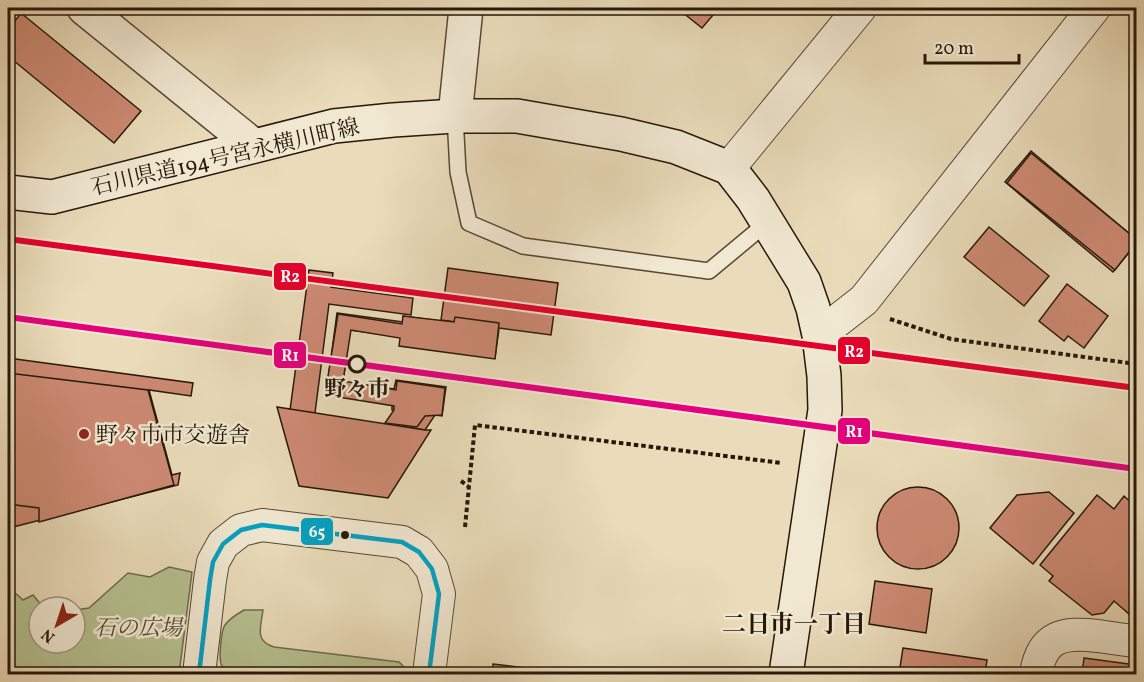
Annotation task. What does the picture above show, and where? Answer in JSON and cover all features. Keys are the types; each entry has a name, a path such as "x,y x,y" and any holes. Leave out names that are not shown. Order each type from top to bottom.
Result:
{"main road":[{"path":"84,8 254,146"},
{"path":"455,116 466,8"},
{"name":"石川県道194号宮永横川町線","path":"8,192 52,197 334,126 455,116 517,116 621,134 676,147 729,168"},
{"path":"729,168 768,222 804,282 819,335 824,376 825,410 786,675"}],"street":[{"path":"729,168 860,8"},
{"path":"819,335 864,300 1093,8"},
{"path":"199,675 213,562 223,544 241,530 262,525 402,543 419,552 432,569 439,594 429,675"},
{"path":"1036,675 1037,665 1043,651 1050,642 1061,636 1076,634 1137,641"}],"lane":[{"path":"455,116 458,172 469,223 523,246 709,271 768,222"}],"path":[{"path":"855,308 951,339 1137,364"},
{"path":"465,527 476,425 782,463"},
{"path":"461,481 469,487"}],"green space":[{"name":"石の広場","path":"169,567 192,572 180,666 174,674 8,674 8,588 23,600 27,598 27,655 87,655 87,608 128,573 150,577"},
{"path":"244,610 263,610 261,637 274,647 399,662 407,674 231,674 221,664 222,632 229,620"}],"building":[{"path":"677,8 719,8 702,28"},
{"path":"21,13 141,111 114,143 8,56 8,30"},
{"path":"1031,151 1136,239 1136,244 1113,272 1005,182"},
{"path":"1031,153 1136,239 1136,243 1115,270 1007,183"},
{"path":"989,227 1049,276 1024,306 964,257"},
{"path":"448,268 558,283 551,335 441,320"},
{"path":"309,270 333,273 331,287 413,298 411,315 329,304 315,413 290,410"},
{"path":"1067,284 1108,316 1084,348 1068,336 1064,341 1039,321"},
{"path":"337,313 403,322 403,316 499,329 495,358 400,345 401,337 350,330 343,382 394,389 396,380 446,387 442,416 435,415 425,430 392,425 398,410 392,410 392,404 326,395"},
{"path":"338,314 402,324 403,316 454,322 455,317 499,323 495,359 399,346 400,338 351,330 343,381 396,390 397,381 445,388 442,415 425,416 417,427 385,423 394,410 394,406 325,395"},
{"name":"野々市市交遊舎","path":"8,358 193,383 191,396 149,390 172,475 180,473 178,485 9,528"},
{"name":"野々市市交遊舎","path":"8,373 148,390 174,485 39,522 39,508 8,504"},
{"path":"277,407 431,430 388,498 299,486"},
{"path":"918,487 934,490 947,499 956,512 959,528 956,544 947,557 934,566 918,569 902,566 889,557 880,544 877,528 880,512 889,499 902,490"},
{"path":"1049,492 1074,513 1033,564 990,528 1017,495"},
{"path":"1097,495 1114,509 1124,496 1136,507 1136,620 1114,601 1104,613 1092,615 1049,581 1053,576 1040,565"},
{"path":"875,581 932,589 926,633 869,624"},
{"path":"903,648 987,660 985,674 899,674"},
{"path":"1084,658 1136,665 1136,674 1082,674"},
{"path":"493,664 574,674 492,674"}],"transit line":[{"name":"R2","path":"8,239 1136,388"},
{"name":"R1","path":"8,317 1136,469"},
{"name":"65","path":"199,674 213,562 223,544 241,530 262,525 402,542 419,552 432,569 439,594 429,674"}],"place":[{"name":"野々市","path":"357,364"},
{"name":"野々市市交遊舎","path":"84,434"}],"district":[{"name":"二日市一丁目","path":"794,624"}]}
